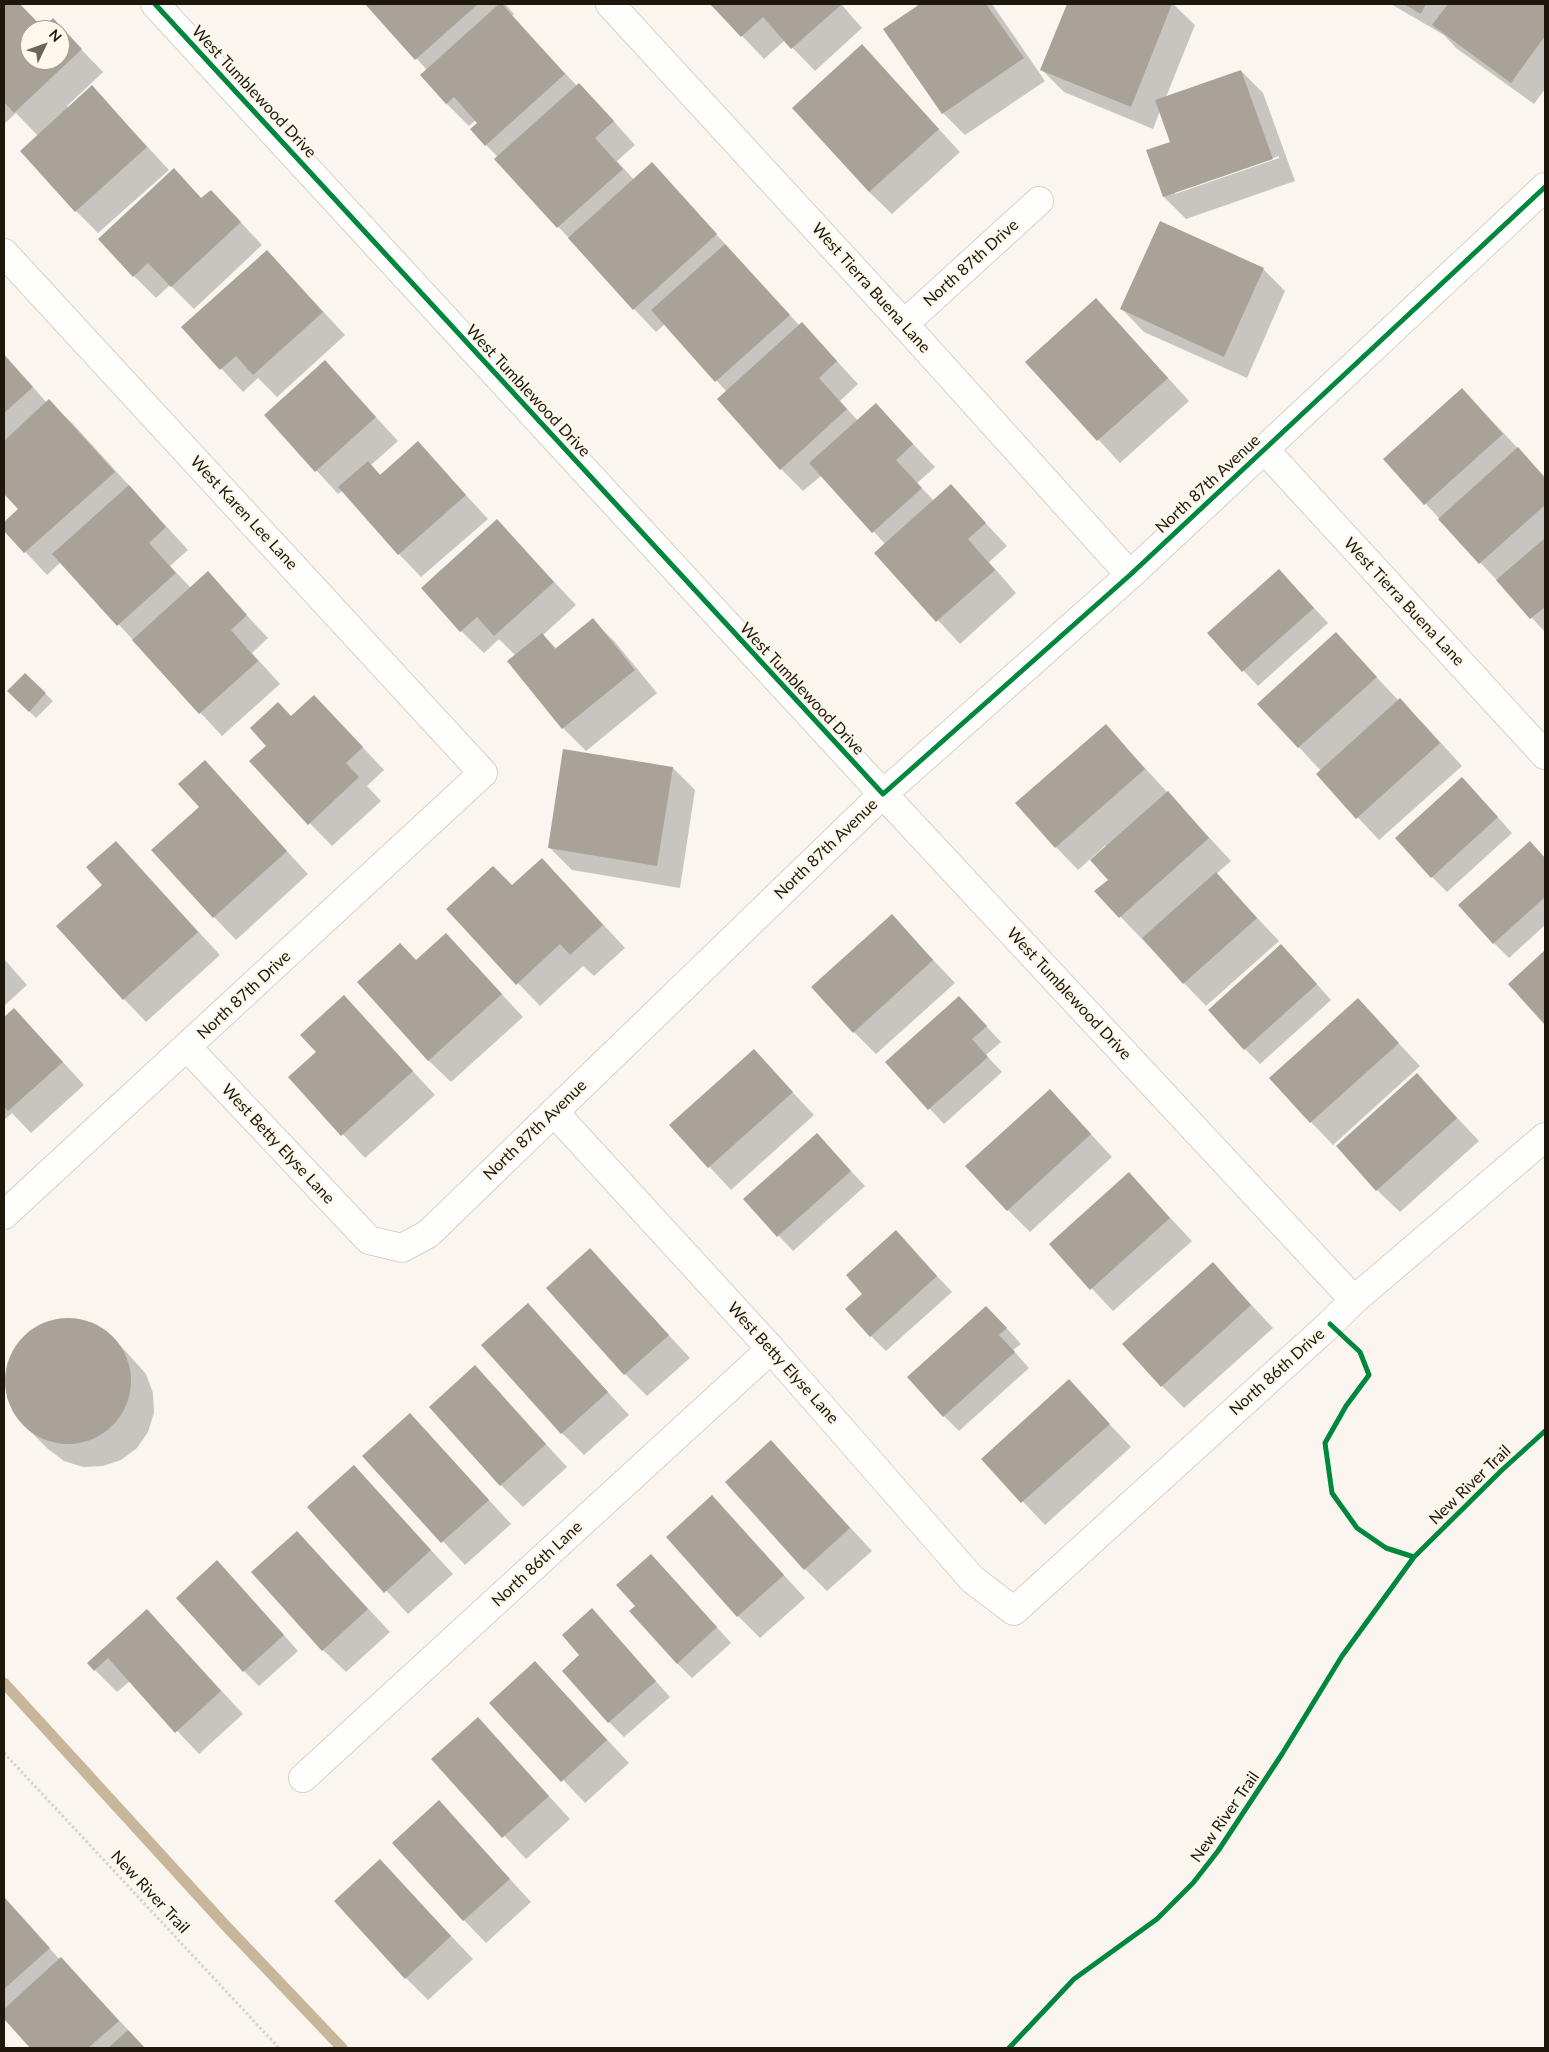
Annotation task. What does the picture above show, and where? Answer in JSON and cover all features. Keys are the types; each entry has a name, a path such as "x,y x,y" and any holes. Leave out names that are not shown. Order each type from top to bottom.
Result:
{"street":[{"name":"West Tumblewood Drive","path":"155,4 883,794 1354,1300"},
{"name":"West Tierra Buena Lane","path":"610,4 904,324 1130,575"},
{"name":"North 87th Avenue","path":"370,1240 402,1248 428,1234 883,794 1130,575 1545,187"},
{"name":"North 87th Drive","path":"904,324 1039,202"},
{"name":"West Karen Lee Lane","path":"4,252 483,773"},
{"name":"West Tierra Buena Lane","path":"1264,449 1545,756"},
{"name":"North 87th Drive","path":"4,1215 483,773"},
{"name":"West Betty Elyse Lane","path":"188,1047 370,1240"},
{"name":"West Betty Elyse Lane","path":"554,1112 771,1349 972,1579 1014,1611"},
{"name":"North 86th Drive","path":"1014,1611 1330,1324 1354,1300 1545,1137"},
{"name":"North 86th Lane","path":"303,1778 771,1349"}],"path":[{"path":"1330,1324 1360,1352 1369,1375 1346,1406 1325,1443 1332,1493 1357,1528 1386,1548 1414,1557"},
{"path":"1408,1565 1421,1550"}],"building":[{"path":"4,4 20,4 35,20 20,20 20,70 60,70 14,113 4,102"},
{"path":"365,4 478,4 415,60"},
{"path":"499,4 502,4 565,74 485,146 470,129 477,123 454,97 446,104 420,75"},
{"path":"710,4 842,4 791,49 763,17 741,37"},
{"path":"920,4 986,4 1024,58 942,114 883,29"},
{"path":"1067,4 1172,4 1131,107 1040,70"},
{"path":"1404,4 1426,4 1421,14"},
{"path":"1448,4 1545,4 1545,36 1511,83 1432,25"},
{"path":"70,36 82,49 70,60"},
{"path":"862,44 939,129 869,192 792,108"},
{"path":"1241,70 1273,159 1163,197 1146,150 1170,142 1155,100"},
{"path":"579,83 614,121 595,138 623,169 557,228 494,159"},
{"path":"92,85 147,147 75,212 20,151"},
{"path":"652,162 717,234 633,310 568,238"},
{"path":"174,168 201,198 211,190 241,222 171,287 148,263 133,277 98,239"},
{"path":"1160,221 1264,268 1224,357 1120,309"},
{"path":"725,244 790,315 715,382 651,310"},
{"path":"267,250 323,312 253,375 236,356 220,370 181,327"},
{"path":"1096,298 1168,378 1097,441 1025,362"},
{"path":"802,322 837,361 819,378 847,409 780,470 717,399"},
{"path":"4,355 33,387 4,413"},
{"path":"325,360 376,417 315,472 264,415"},
{"path":"1462,388 1503,434 1424,505 1383,459"},
{"path":"49,399 115,472 24,553 4,531 4,522 18,509 4,494 4,441"},
{"path":"876,403 913,444 896,460 922,488 872,533 809,463"},
{"path":"418,441 466,495 398,555 338,487 368,461 380,475"},
{"path":"1518,447 1545,478 1545,505 1479,564 1438,519"},
{"path":"951,484 986,523 968,539 995,570 936,622 874,553"},
{"path":"129,485 166,527 149,543 176,573 117,626 52,554"},
{"path":"497,519 554,582 494,636 477,617 460,632 421,588"},
{"path":"1545,538 1545,607 1530,619 1496,580"},
{"path":"1279,569 1314,608 1242,672 1207,633"},
{"path":"208,571 247,615 231,630 258,661 199,714 132,640"},
{"path":"593,618 635,670 562,729 507,661 542,633 555,649"},
{"path":"1336,632 1377,677 1298,748 1257,704"},
{"path":"25,673 46,693 29,712 7,691"},
{"path":"314,695 363,747 346,763 359,777 308,825 249,761 266,746 250,728 278,702 291,716"},
{"path":"1400,698 1440,743 1356,819 1316,774"},
{"path":"1106,724 1145,769 1055,848 1015,803"},
{"path":"563,749 673,767 657,866 548,848"},
{"path":"205,760 287,851 213,918 151,850 199,807 178,784"},
{"path":"1462,777 1498,817 1431,878 1395,838"},
{"path":"1168,791 1209,838 1119,918 1094,891 1108,880 1090,860"},
{"path":"116,841 198,932 123,1000 56,926 102,885 86,867"},
{"path":"1530,841 1545,858 1545,897 1493,944 1458,905"},
{"path":"542,858 603,925 570,955 560,944 516,985 446,909 493,866 512,885"},
{"path":"1216,872 1257,918 1183,984 1142,938"},
{"path":"892,914 933,960 853,1033 811,987"},
{"path":"446,933 502,994 428,1061 357,982 400,943 416,960"},
{"path":"1281,944 1317,984 1244,1050 1208,1010"},
{"path":"1545,950 1545,1025 1508,984"},
{"path":"344,995 413,1071 341,1136 288,1077 316,1052 300,1035"},
{"path":"959,996 987,1026 972,1039 988,1057 928,1110 885,1062"},
{"path":"1358,998 1399,1043 1310,1123 1269,1078"},
{"path":"14,1008 63,1062 8,1111 4,1107 4,1017"},
{"path":"754,1049 793,1092 708,1168 669,1125"},
{"path":"1417,1073 1457,1118 1376,1191 1336,1146"},
{"path":"1050,1089 1091,1134 1007,1211 965,1166"},
{"path":"817,1133 851,1171 777,1237 743,1199"},
{"path":"1129,1172 1170,1218 1090,1290 1049,1244"},
{"path":"896,1230 937,1276 870,1337 845,1309 862,1294 846,1275"},
{"path":"590,1248 669,1335 624,1375 546,1288"},
{"path":"1213,1262 1251,1305 1161,1387 1122,1344"},
{"path":"528,1303 608,1392 561,1434 481,1345"},
{"path":"986,1306 1007,1328 999,1335 1015,1352 943,1417 907,1377"},
{"path":"68,1318 92,1322 113,1336 127,1357 131,1381 127,1405 113,1426 92,1440 68,1444 44,1440 23,1426 9,1405 5,1381 9,1357 23,1336 44,1322"},
{"path":"475,1365 546,1444 500,1486 429,1407"},
{"path":"1069,1379 1110,1424 1021,1503 981,1459"},
{"path":"410,1413 489,1500 441,1543 362,1456"},
{"path":"771,1440 850,1528 804,1570 725,1482"},
{"path":"354,1465 431,1550 384,1593 307,1507"},
{"path":"712,1495 784,1575 737,1617 666,1537"},
{"path":"297,1531 368,1609 322,1651 251,1572"},
{"path":"651,1554 717,1627 677,1664 629,1611 635,1606 616,1585"},
{"path":"217,1560 284,1635 243,1672 176,1598"},
{"path":"592,1608 656,1681 608,1723 562,1671 579,1655 562,1635"},
{"path":"147,1609 221,1691 175,1733 108,1658 94,1671 87,1663"},
{"path":"535,1661 607,1740 561,1782 489,1703"},
{"path":"478,1717 549,1796 502,1838 431,1759"},
{"path":"439,1800 510,1879 463,1921 392,1843"},
{"path":"380,1859 451,1936 405,1979 334,1901"},
{"path":"4,1897 50,1948 4,1989"},
{"path":"61,1957 119,2021 88,2048 30,2048 4,2019 4,2009"},
{"path":"128,2030 145,2048 108,2048"}],"waterway":[{"path":"4,1683 225,1925 342,2048"}],"cycle path":[{"path":"155,4 883,794 1130,575 1545,187"},
{"path":"1330,1324 1360,1352 1369,1375 1346,1406 1325,1443 1332,1493 1357,1528 1386,1548 1414,1557"},
{"name":"New River Trail","path":"1009,2048 1074,1979 1157,1919 1193,1883 1218,1851 1282,1754 1342,1656 1414,1557 1502,1470 1545,1431"}]}
